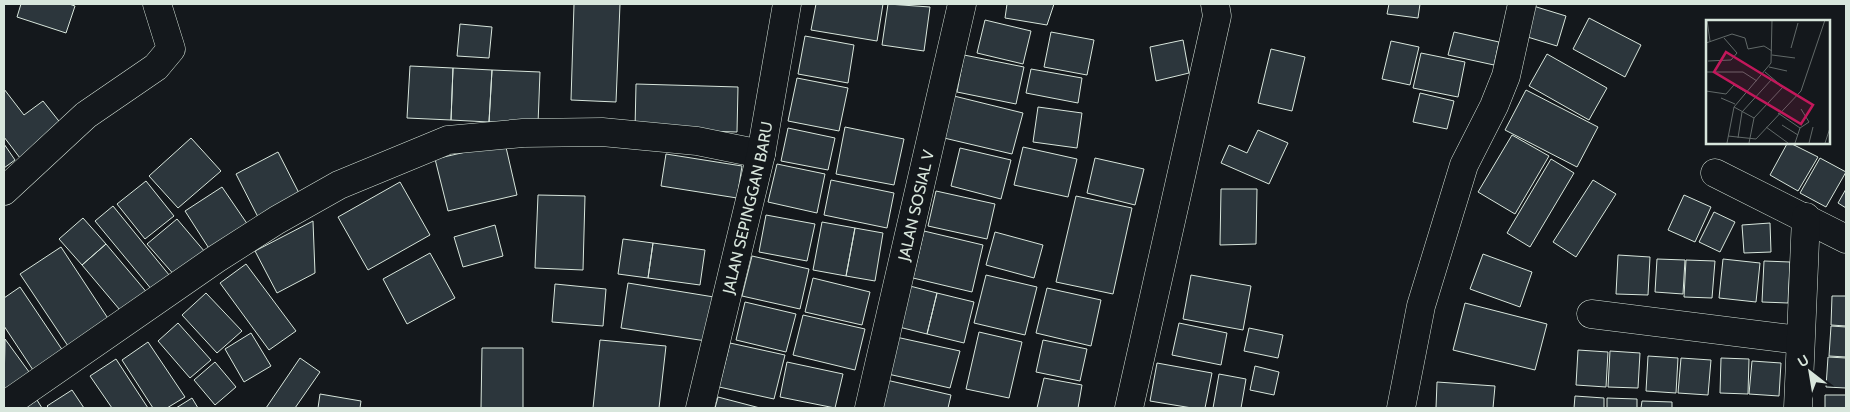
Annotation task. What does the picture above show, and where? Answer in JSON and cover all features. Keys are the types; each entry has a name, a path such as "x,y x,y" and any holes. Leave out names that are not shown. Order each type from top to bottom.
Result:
{"street":[{"path":"4,191 86,114 156,67 171,49 157,4"},
{"name":"JALAN SEPINGGAN BARU","path":"700,408 761,154 787,4"},
{"name":"JALAN SOSIAL V","path":"869,408 962,4"},
{"path":"1129,408 1217,16 1215,4"},
{"path":"1401,408 1421,306 1464,165 1494,106 1506,76 1522,4"},
{"path":"4,406 216,259 277,220 339,186 448,140 523,133 602,132 697,141 761,154"},
{"path":"1715,173 1806,217 1846,239"},
{"path":"1798,408 1806,217"},
{"path":"1591,314 1800,340"}],"building":[{"path":"21,4 69,4 75,6 66,33 17,17"},
{"path":"574,4 620,4 616,102 571,100"},
{"path":"816,4 883,4 877,41 811,30"},
{"path":"888,4 930,7 924,51 882,45"},
{"path":"1007,4 1054,4 1047,25 1005,18"},
{"path":"1389,4 1420,4 1418,18 1387,14"},
{"path":"1530,5 1566,16 1557,46 1521,35"},
{"path":"1589,18 1641,45 1625,77 1573,49"},
{"path":"985,20 1031,31 1023,64 977,53"},
{"path":"460,24 492,27 489,58 457,56"},
{"path":"1051,32 1094,40 1087,75 1044,67"},
{"path":"1454,32 1499,42 1494,65 1448,55"},
{"path":"805,36 854,45 848,83 798,74"},
{"path":"1183,40 1189,73 1156,81 1150,47"},
{"path":"1391,41 1419,47 1410,85 1382,79"},
{"path":"1271,49 1305,57 1292,111 1258,103"},
{"path":"1421,53 1465,62 1458,97 1413,88"},
{"path":"1547,54 1607,88 1589,120 1529,86"},
{"path":"964,55 1024,67 1016,104 957,92"},
{"path":"410,66 453,68 451,120 407,118"},
{"path":"453,68 492,70 489,122 451,120"},
{"path":"1031,69 1082,78 1078,103 1026,93"},
{"path":"492,70 540,72 538,124 489,122"},
{"path":"797,78 848,88 839,131 788,121"},
{"path":"636,84 738,87 737,132 635,129"},
{"path":"4,89 24,115 43,101 62,125 20,158 4,137"},
{"path":"1526,90 1598,127 1577,167 1505,130"},
{"path":"1420,93 1454,101 1447,129 1413,122"},
{"path":"954,96 1023,113 1012,154 944,138"},
{"path":"1038,107 1082,113 1077,148 1033,142"},
{"path":"845,127 904,139 894,185 836,174"},
{"path":"788,128 835,138 828,170 781,161"},
{"path":"1258,130 1288,143 1269,184 1221,163 1229,145 1247,153"},
{"path":"1512,135 1549,156 1515,214 1478,192"},
{"path":"191,138 221,171 178,208 149,176"},
{"path":"505,143 517,195 448,211 435,159"},
{"path":"4,144 15,160 4,168"},
{"path":"1787,144 1792,144 1818,157 1798,191 1770,175"},
{"path":"1023,147 1077,159 1068,197 1014,185"},
{"path":"960,148 1011,160 1001,199 951,186"},
{"path":"278,152 301,197 259,219 236,174"},
{"path":"666,154 742,166 737,198 661,186"},
{"path":"1095,158 1144,169 1135,205 1087,193"},
{"path":"1820,158 1846,172 1826,207 1800,193"},
{"path":"1551,159 1574,173 1530,247 1507,233"},
{"path":"777,164 825,174 817,213 768,202"},
{"path":"831,180 894,193 887,228 824,215"},
{"path":"1593,180 1616,194 1576,257 1553,242"},
{"path":"146,181 174,216 145,239 117,204"},
{"path":"400,182 430,235 368,270 338,217"},
{"path":"222,187 248,225 210,250 185,211"},
{"path":"1221,189 1257,189 1256,244 1220,245"},
{"path":"1846,189 1846,208 1838,203"},
{"path":"936,191 995,204 987,239 928,226"},
{"path":"538,195 585,196 583,270 535,268"},
{"path":"1684,195 1711,207 1695,242 1668,230"},
{"path":"1076,196 1132,208 1113,294 1056,282"},
{"path":"113,206 174,281 157,296 95,221"},
{"path":"1714,212 1735,222 1720,252 1699,242"},
{"path":"766,215 815,224 807,261 759,252"},
{"path":"83,218 106,244 82,265 59,239"},
{"path":"177,219 205,252 176,277 147,244"},
{"path":"313,221 315,273 277,293 255,251"},
{"path":"822,222 855,228 846,276 813,270"},
{"path":"1770,223 1771,252 1744,253 1742,225"},
{"path":"495,225 503,256 463,267 454,237"},
{"path":"855,228 883,233 875,281 846,276"},
{"path":"924,231 983,245 972,292 913,278"},
{"path":"995,232 1043,245 1034,278 986,265"},
{"path":"623,239 653,243 648,278 618,274"},
{"path":"653,243 705,250 700,285 648,278"},
{"path":"106,244 149,295 125,316 82,265"},
{"path":"61,247 111,323 70,349 20,274"},
{"path":"430,253 455,298 407,324 383,279"},
{"path":"1483,254 1532,272 1520,307 1470,289"},
{"path":"1618,255 1650,257 1648,295 1616,294"},
{"path":"752,256 809,269 800,309 742,296"},
{"path":"1657,259 1685,260 1683,294 1655,292"},
{"path":"1723,259 1760,263 1756,302 1719,298"},
{"path":"1686,260 1715,261 1712,298 1684,297"},
{"path":"1764,261 1790,262 1788,303 1762,302"},
{"path":"246,264 296,331 269,350 220,283"},
{"path":"986,275 1037,287 1025,335 974,323"},
{"path":"1191,275 1251,286 1243,330 1183,319"},
{"path":"813,278 870,292 862,325 805,312"},
{"path":"628,283 714,297 706,341 621,328"},
{"path":"555,284 606,289 603,326 552,322"},
{"path":"906,285 937,293 927,334 895,326"},
{"path":"20,287 65,354 35,373 4,326 4,298"},
{"path":"1047,288 1101,300 1091,346 1036,333"},
{"path":"206,293 242,331 217,353 182,315"},
{"path":"937,293 974,302 964,343 927,334"},
{"path":"1832,296 1846,296 1846,326 1831,325"},
{"path":"745,302 796,314 786,352 736,340"},
{"path":"1465,303 1547,324 1535,370 1453,350"},
{"path":"803,315 865,329 855,370 793,355"},
{"path":"178,323 211,360 190,378 158,341"},
{"path":"1179,323 1227,333 1221,365 1172,355"},
{"path":"1831,326 1846,327 1846,357 1829,356"},
{"path":"1249,328 1283,335 1278,358 1244,351"},
{"path":"979,332 1022,342 1009,398 966,389"},
{"path":"251,333 271,366 244,382 225,349"},
{"path":"896,337 960,351 950,388 888,374"},
{"path":"5,339 32,376 8,394 4,388"},
{"path":"600,340 666,346 659,408 593,408"},
{"path":"1043,340 1087,349 1080,381 1036,372"},
{"path":"148,342 185,397 167,408 153,408 122,360"},
{"path":"730,343 785,355 774,399 719,387"},
{"path":"482,348 523,348 523,408 481,408"},
{"path":"1578,350 1608,352 1606,387 1576,385"},
{"path":"1610,351 1640,353 1638,388 1608,387"},
{"path":"1648,356 1678,358 1676,393 1646,391"},
{"path":"1828,357 1846,358 1846,388 1826,387"},
{"path":"300,358 320,372 295,408 266,408"},
{"path":"1681,358 1711,360 1708,395 1678,393"},
{"path":"1721,358 1749,359 1748,394 1720,393"},
{"path":"116,359 148,408 112,408 90,376"},
{"path":"1752,361 1781,363 1779,396 1749,394"},
{"path":"215,362 236,387 215,405 194,380"},
{"path":"787,362 843,374 835,408 780,397"},
{"path":"1157,363 1212,373 1205,408 1192,408 1150,401"},
{"path":"1255,366 1279,372 1274,395 1250,390"},
{"path":"1219,374 1246,379 1241,408 1213,408"},
{"path":"1044,378 1082,385 1078,408 1037,408"},
{"path":"882,379 951,395 948,408 875,408"},
{"path":"1437,382 1495,386 1493,408 1436,408"},
{"path":"72,390 84,408 49,408 47,406"},
{"path":"320,394 361,401 360,408 318,408"},
{"path":"1825,395 1846,395 1846,408 1825,408"},
{"path":"1575,396 1604,398 1604,408 1574,408"},
{"path":"718,397 760,408 715,408"},
{"path":"192,398 198,408 176,408"},
{"path":"1607,398 1637,399 1637,408 1607,408"},
{"path":"37,400 42,408 25,408"},
{"path":"1642,401 1672,402 1672,408 1641,408"}]}
